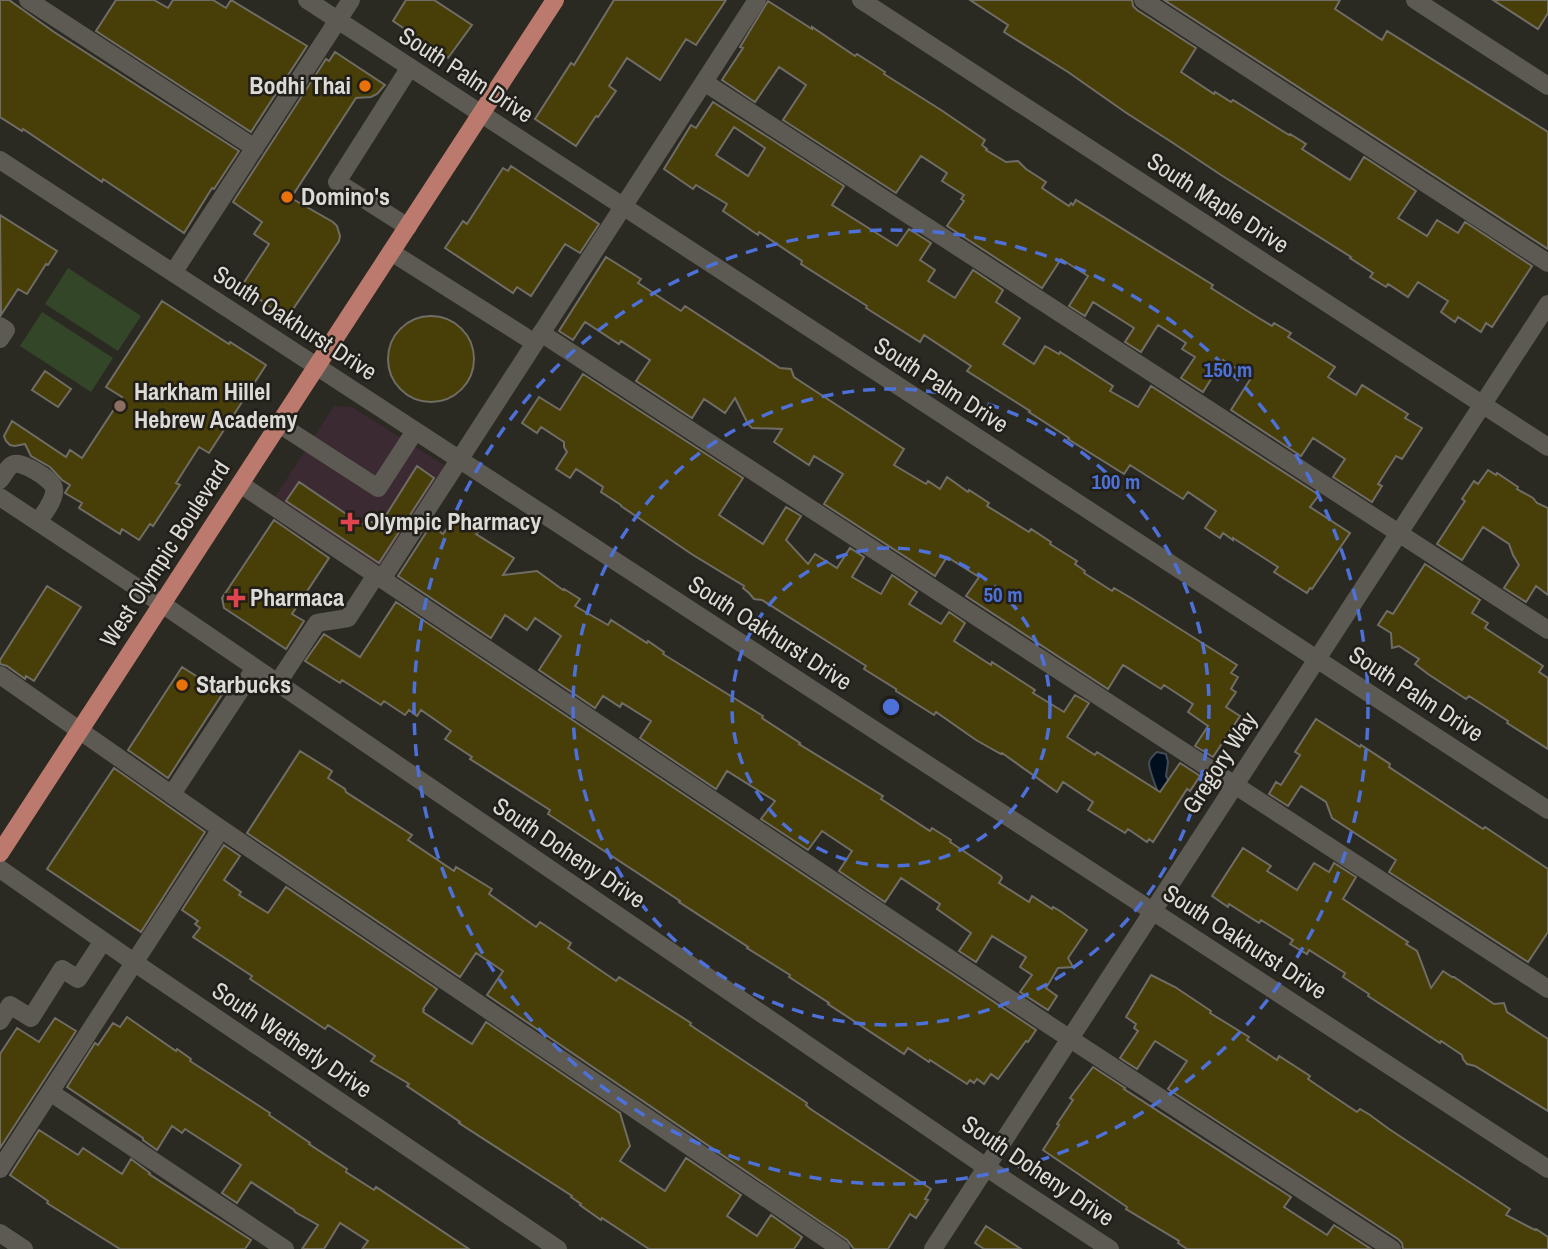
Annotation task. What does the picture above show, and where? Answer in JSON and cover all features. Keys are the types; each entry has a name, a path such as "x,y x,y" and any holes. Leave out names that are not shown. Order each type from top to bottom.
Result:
{"main road":[{"name":"West Olympic Boulevard","path":"0,853 555,0"}],"street":[{"path":"28,0 255,148"},
{"name":"South Palm Drive","path":"307,0 1548,810"},
{"path":"173,273 351,0"},
{"path":"277,684 317,623 348,618 379,577 459,460 757,0"},
{"name":"South Maple Drive","path":"861,0 1548,447"},
{"path":"1143,0 1548,263"},
{"path":"1415,0 1548,86"},
{"path":"408,227 337,182 410,67"},
{"path":"704,82 1548,631"},
{"name":"South Oakhurst Drive","path":"0,160 1548,1169"},
{"path":"391,252 538,338 1548,989"},
{"name":"Gregory Way","path":"933,1249 1548,304"},
{"path":"0,326 6,330 0,339"},
{"path":"279,424 378,488 415,431"},
{"path":"0,481 10,466 22,463 51,481 54,488 53,497 38,522"},
{"path":"240,484 1070,1038 1392,1249"},
{"name":"South Doheny Drive","path":"0,497 162,604 1110,1249"},
{"path":"172,794 255,668"},
{"path":"0,675 221,829 841,1249"},
{"path":"0,1169 221,829"},
{"name":"South Wetherly Drive","path":"0,869 558,1249"},
{"path":"0,1021 10,1005 32,1018 62,969 78,979 103,941"},
{"path":"50,1092 285,1249"},
{"path":"0,1233 24,1249"}],"shaded area":[{"path":"334,406 352,407 447,467 381,574 272,502"}],"green space":[{"path":"68,268 141,316 118,351 45,304"},
{"path":"42,312 113,358 91,392 20,346"}],"water":[{"path":"1157,752 1166,754 1166,776 1174,791 1159,794 1149,763"}],"building":[{"path":"0,0 9,0 239,151 184,233 103,179 102,182 23,129 22,131 0,117"},
{"path":"116,0 154,0 168,8 173,0 213,0 226,8 231,0 307,46 251,132 96,31"},
{"path":"406,0 434,0 472,25 448,58 393,21"},
{"path":"614,0 726,0 696,45 686,39 660,80 627,58 609,86 616,91 576,146 535,119 571,63 574,65"},
{"path":"970,0 1132,0 1137,10 1196,48 1181,72 1214,94 1215,92 1231,102 1233,100 1306,144 1302,149 1350,180 1364,157 1416,191 1398,218 1427,236 1437,220 1458,233 1465,222 1532,266 1492,327 1486,323 1481,332 1458,317 1455,322 1441,312 1448,301 1418,282 1408,297 1388,284 1386,287 1370,277 1373,273 1351,257 1004,32 1008,25"},
{"path":"1164,0 1340,0 1335,9 1382,40 1387,31 1548,132 1548,249"},
{"path":"1493,0 1548,0 1548,13 1538,29"},
{"path":"768,1 855,56 857,54 985,140 982,145 986,150 1006,162 1018,161 1046,182 1042,188 1069,206 1076,200 1213,285 1211,288 1257,317 1291,333 1288,337 1335,367 1328,377 1356,395 1362,385 1408,414 1405,418 1422,428 1402,459 1396,456 1378,484 1382,486 1372,502 1333,477 1345,459 1313,438 1301,456 1231,410 1251,378 1223,360 1203,392 1181,378 1195,357 1182,349 1186,343 1158,325 1141,352 1125,342 1134,328 1093,302 1085,316 1069,306 1088,276 1061,259 1042,288 947,226 964,201 961,199 964,195 942,181 947,173 921,156 896,193 783,120 806,85 779,67 755,102 722,80"},
{"path":"335,52 385,85 371,97 356,98 291,198 333,222 340,236 287,318 241,287 269,244 254,234 262,222 233,202 326,59 329,61"},
{"path":"713,102 844,186 832,205 897,246 909,229 931,243 920,260 935,270 928,281 955,298 973,270 1003,290 996,302 1020,318 1003,344 1034,364 1045,346 1059,354 1060,352 1113,386 1110,391 1138,407 1151,386 1319,495 1310,507 1350,533 1312,589 1307,593 1274,572 1278,567 1233,538 1223,533 1220,538 1205,528 1216,511 1188,492 1183,499 1130,465 1124,474 967,371 971,366 924,335 920,342 801,264 802,261 759,232 758,235 723,211 727,204 696,185 693,189 664,169 691,125 696,128","holes":["734,127 765,148 748,176 716,155"]},
{"path":"511,166 599,224 580,253 565,244 531,296 517,287 513,293 445,248 463,221 467,224 503,168 508,171"},
{"path":"0,215 57,251 27,294 18,289 1,315"},
{"path":"606,257 641,279 638,283 681,311 685,306 780,368 791,369 794,377 904,449 894,465 940,489 947,477 989,503 987,506 1051,542 1050,544 1077,561 1075,564 1085,571 1084,573 1112,591 1114,588 1131,598 1237,665 1231,673 1238,677 1231,689 1236,692 1226,707 1240,716 1213,757 1195,746 1208,726 1188,712 1193,704 1164,685 1161,689 1123,665 1108,689 966,596 979,577 947,557 935,576 824,504 843,474 814,456 809,465 774,442 782,429 752,428 735,398 725,413 704,399 692,418 636,381 650,360 621,341 619,344 585,322 573,340 559,331"},
{"path":"162,301 266,365 209,453 199,447 176,483 180,485 153,526 150,524 139,540 122,529 120,534 79,508 82,503 65,493 70,485 50,467 31,456 25,444 10,445 4,436 12,421 66,457 70,450 82,458 122,397 106,387"},
{"path":"431,316 448,319 462,328 471,342 474,359 471,376 462,390 448,399 431,402 414,399 400,390 391,376 388,359 391,342 400,328 414,319"},
{"path":"45,371 71,389 58,407 32,390"},
{"path":"583,374 743,478 719,515 763,544 786,507 801,516 786,540 808,564 815,554 837,568 850,548 864,557 852,577 881,594 892,575 917,592 909,604 941,624 949,612 965,623 954,641 1035,690 1033,693 1064,712 1075,695 1089,703 1067,737 1095,755 1097,752 1160,792 1180,763 1200,776 1190,791 1187,789 1153,842 1149,839 1147,842 1128,829 1125,833 1088,810 1093,802 1063,782 1057,792 1002,753 896,691 864,669 866,666 762,600 754,599 744,586 621,506 601,492 603,487 576,469 570,478 556,469 567,452 564,442 541,427 537,433 522,423 539,397 560,410"},
{"path":"417,466 434,478 379,563 286,501 299,482 361,524 383,520"},
{"path":"1488,470 1496,475 1497,473 1537,503 1548,508 1548,595 1536,586 1526,602 1504,588 1519,565 1509,544 1483,527 1462,560 1437,544 1465,501 1462,499 1474,481 1478,484"},
{"path":"455,517 514,558 503,575 537,571 580,599 575,606 608,625 611,620 647,643 648,641 664,652 663,654 763,716 762,718 799,744 883,796 881,799 930,831 932,828 951,840 950,842 1001,876 999,883 1029,902 1032,896 1052,909 1053,907 1087,930 1068,958 1073,967 1058,968 1046,988 1057,996 1048,1010 1020,992 1032,975 1020,967 1026,957 992,936 976,962 959,951 971,933 937,909 940,904 901,878 885,902 839,871 852,851 822,831 808,850 761,819 775,801 727,771 716,789 640,738 651,721 622,703 620,707 603,696 595,708 539,670 561,636 535,618 527,630 505,615 491,638 398,576 431,525 443,534"},
{"path":"274,520 329,558 292,614 304,621 286,649 224,608 222,598"},
{"path":"1425,564 1480,600 1472,613 1488,623 1485,628 1543,666 1539,672 1548,678 1548,749 1469,696 1466,699 1428,674 1415,664 1419,659 1399,646 1392,648 1391,633 1378,625 1387,611 1393,614"},
{"path":"47,586 81,607 34,681 26,676 25,679 0,664 0,660"},
{"path":"396,602 1036,1030 1028,1042 1026,1041 998,1079 991,1074 984,1084 977,1079 974,1083 970,1080 967,1084 908,1048 904,1054 548,814 550,810 470,759 472,757 445,739 451,731 421,710 417,716 409,710 405,715 384,701 381,705 305,661 324,634 360,657"},
{"path":"182,667 223,693 168,778 128,750"},
{"path":"1316,719 1360,747 1361,745 1390,764 1389,767 1548,869 1548,932 1528,962 1389,872 1396,860 1332,818 1326,802 1301,786 1288,806 1269,794 1276,782 1281,785 1300,755 1295,752"},
{"path":"300,751 332,771 328,778 346,792 412,835 408,840 454,871 456,867 492,889 489,894 536,927 540,922 571,943 568,948 616,981 619,977 691,1023 690,1025 807,1103 809,1108 931,1189 925,1199 928,1200 916,1218 910,1214 888,1249 854,1249 847,1240 487,995 503,971 476,953 460,977 247,833"},
{"path":"114,768 205,832 141,932 47,869"},
{"path":"224,845 240,856 224,880 241,892 239,895 268,913 286,887 437,989 423,1012 472,1044 486,1022 620,1113 630,1146 620,1161 665,1191 686,1158 741,1195 727,1216 757,1236 771,1215 802,1237 794,1249 649,1249 602,1218 601,1220 572,1196 459,1123 407,1086 409,1084 371,1061 375,1056 328,1025 325,1029 250,979 252,976 193,937 200,928 195,924 198,921 182,910"},
{"path":"1243,848 1271,866 1267,871 1297,890 1314,863 1329,872 1334,863 1356,877 1343,899 1408,942 1406,944 1417,951 1431,988 1443,971 1494,1004 1504,1003 1507,1012 1548,1039 1548,1111 1475,1066 1467,1064 1462,1055 1368,996 1369,994 1343,977 1345,973 1309,950 1307,954 1290,944 1293,940 1261,920 1259,923 1212,896"},
{"path":"1151,975 1175,987 1249,1037 1247,1040 1277,1060 1279,1056 1357,1112 1360,1109 1370,1115 1510,1209 1506,1215 1548,1237 1548,1249 1403,1249 1398,1239 1168,1089 1187,1061 1155,1041 1137,1069 1120,1058 1138,1031 1134,1028 1136,1024 1126,1017"},
{"path":"127,1017 270,1113 269,1115 347,1169 346,1172 374,1190 376,1187 469,1249 362,1249 368,1241 340,1223 324,1249 302,1249 318,1225 251,1182 237,1203 222,1193 241,1165 185,1129 182,1133 172,1126 157,1150 67,1087 95,1043 98,1045 113,1023 120,1027"},
{"path":"55,1018 76,1031 0,1148 0,1054 17,1028 39,1042"},
{"path":"1093,1067 1291,1197 1284,1207 1327,1235 1334,1225 1371,1249 1187,1249 1043,1150 1073,1100 1070,1098"},
{"path":"39,1130 78,1155 83,1148 122,1174 131,1159 149,1174 251,1240 245,1249 120,1249 47,1203 48,1201 10,1175"},
{"path":"986,1226 1021,1249 984,1249 975,1243"}],"place":[{"name":"Bodhi Thai","path":"365,86"},
{"name":"Domino's","path":"287,197"},
{"name":"Harkham Hillel Hebrew Academy","path":"120,406"},
{"name":"Olympic Pharmacy","path":"350,522"},
{"name":"Pharmaca","path":"236,598"},
{"name":"Starbucks","path":"182,685"}]}
